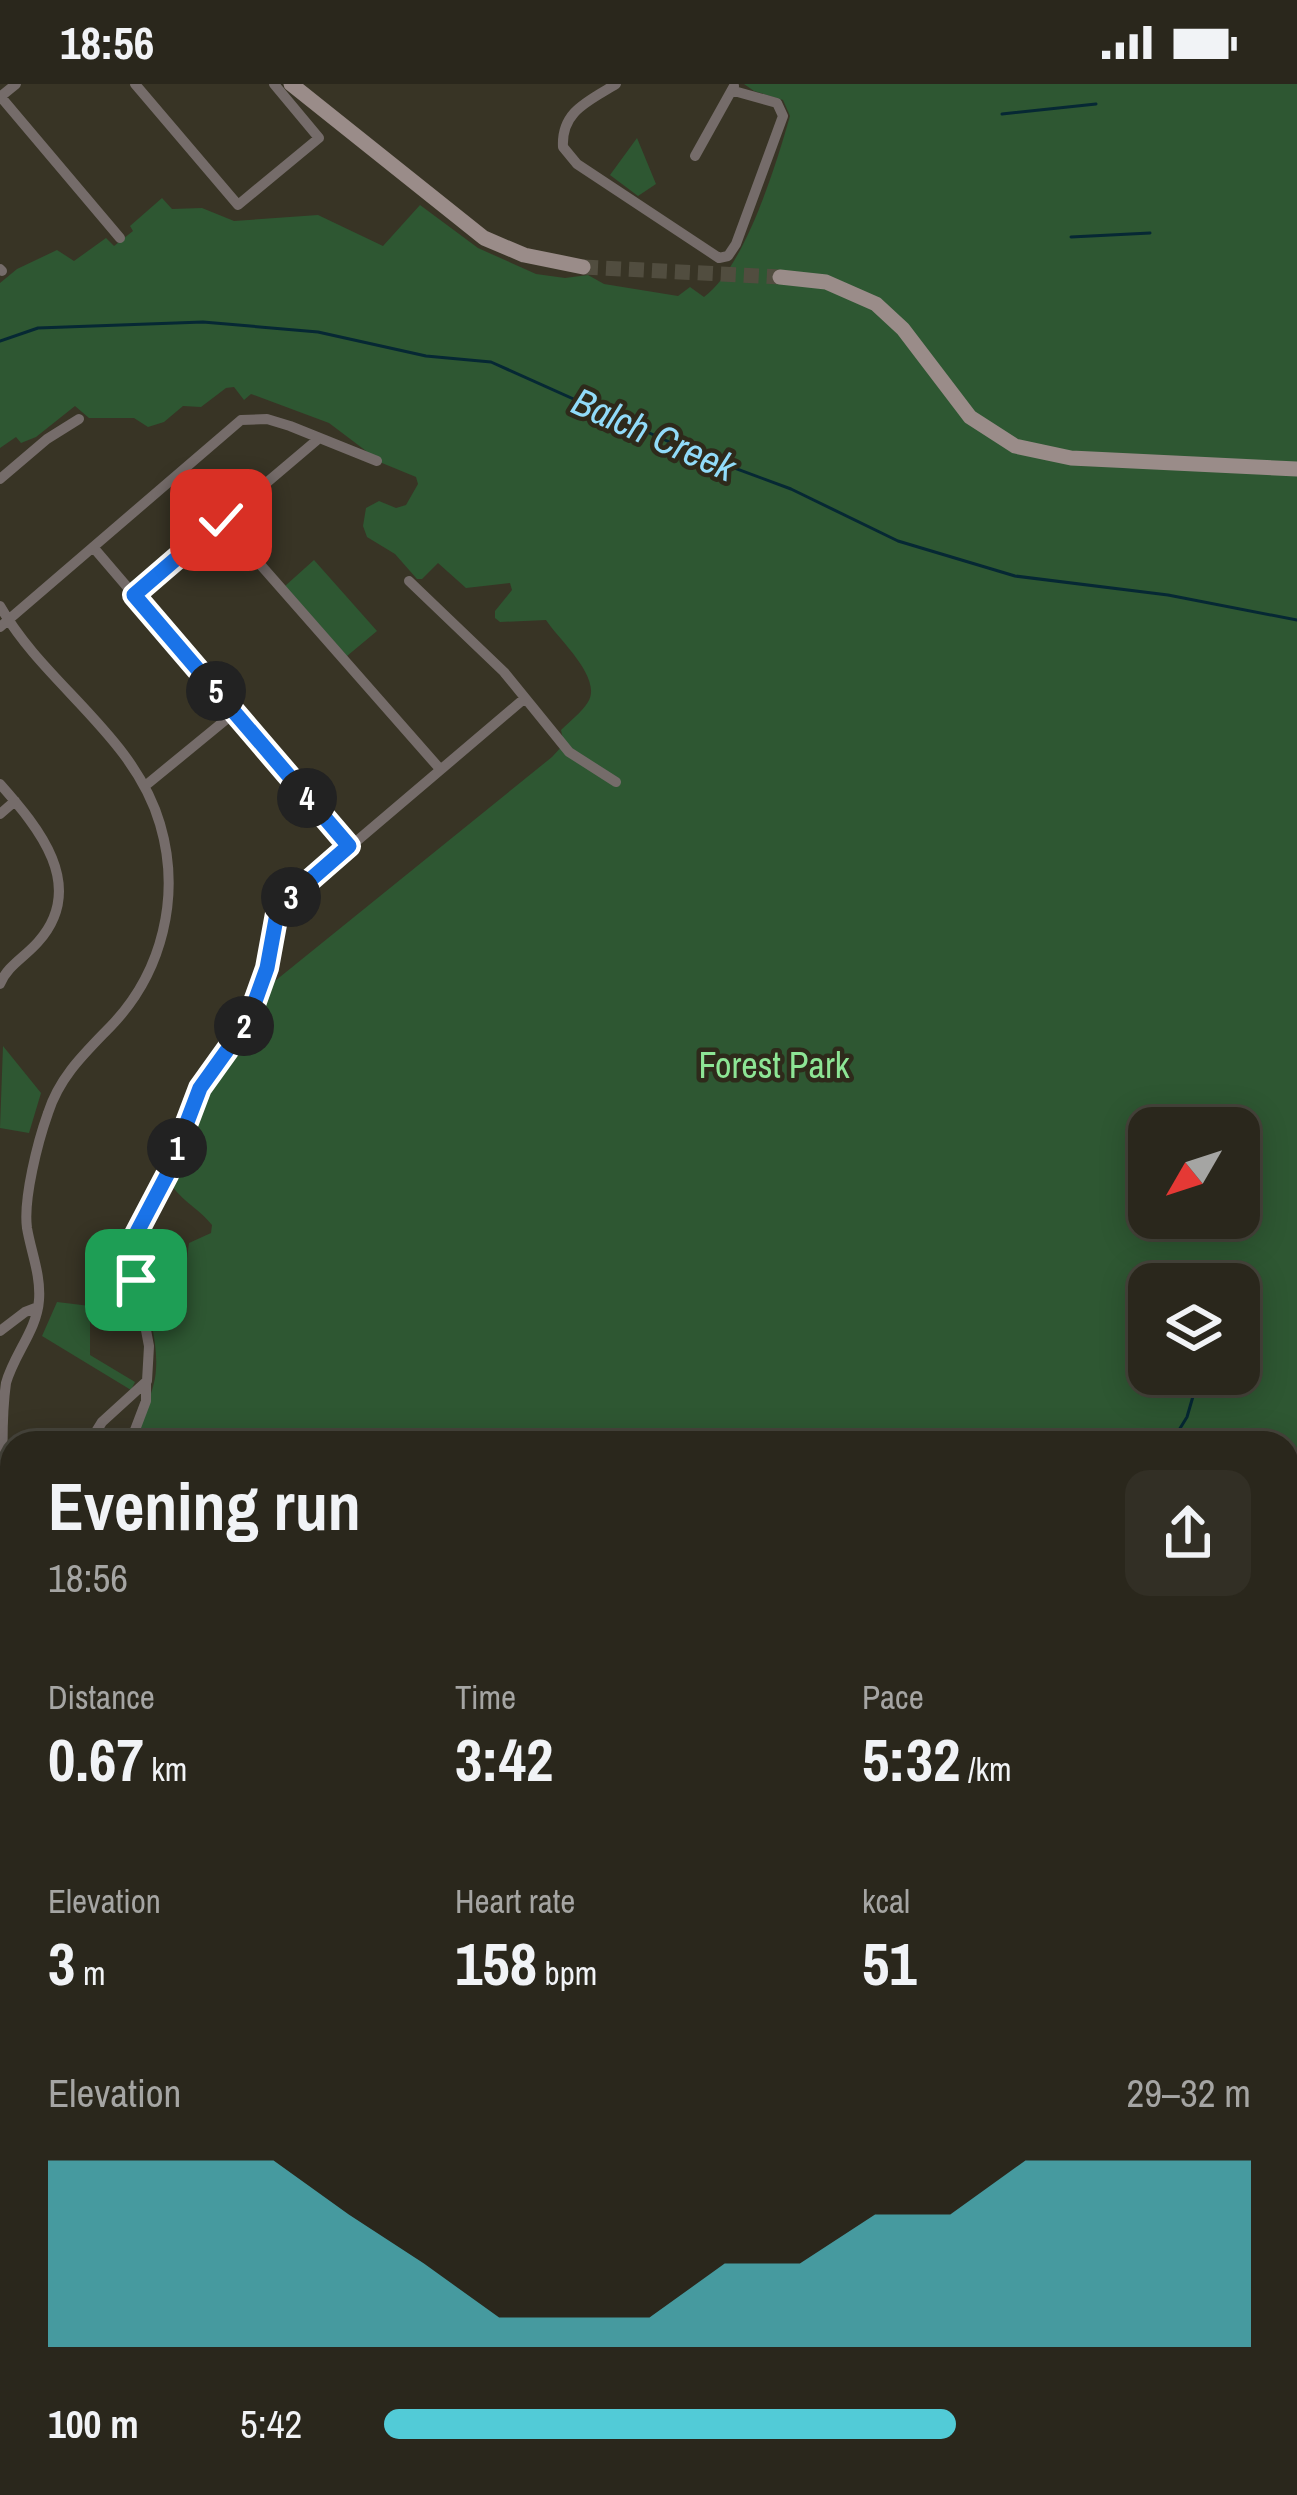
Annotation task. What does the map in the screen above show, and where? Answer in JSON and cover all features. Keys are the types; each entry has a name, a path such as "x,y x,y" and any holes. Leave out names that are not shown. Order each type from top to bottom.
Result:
{"main road":[{"path":"291,84 484,238 524,255 583,267"},
{"path":"780,277 826,282 876,304 903,329 960,407 999,438 1028,450 1064,457 1297,469"}],"street":[{"path":"16,84 0,97 120,238"},
{"path":"135,84 238,205 319,138 274,84"},
{"path":"616,84 570,114 563,147 577,164 723,258 736,244 783,113 776,103 734,88 695,156"},
{"path":"0,479 79,419"},
{"path":"4,624 234,423 267,419 377,461"},
{"path":"134,595 317,440"},
{"path":"221,520 440,769"},
{"path":"93,547 349,846"},
{"path":"410,581 525,698 569,752 616,782"},
{"path":"0,606 4,624 120,751 145,786 167,853 166,918 156,955 141,987 68,1073 46,1115 26,1220 39,1281 38,1307 7,1381 3,1431"},
{"path":"135,1431 146,1401 149,1354 134,1267 136,1234 167,1175 200,1088 248,1021 267,968 278,908 525,698"},
{"path":"145,786 235,713"},
{"path":"0,784 46,841 56,864 58,890 41,940 7,971 0,985"},
{"path":"0,814 15,801"},
{"path":"0,1331 38,1307"},
{"path":"96,1431 146,1383"}],"green space":[{"name":"Forest Park","path":"744,84 1297,84 1297,1431 141,1431 156,1359 142,1283 181,1304 189,1243 211,1233 212,1225 168,1178 201,1096 254,1019 270,985 552,757 564,744 561,730 588,702 590,682 546,620 500,622 495,618 495,611 512,590 510,583 466,588 438,563 417,579 395,554 367,537 363,526 366,508 379,501 396,508 406,505 418,484 416,477 382,463 329,423 251,394 244,400 234,387 201,407 183,406 164,422 148,427 134,418 89,418 75,406 36,437 21,443 16,437 0,448 0,283 57,250 74,261 106,238 114,246 162,198 172,209 202,208 234,221 318,215 383,246 420,205 478,248 536,274 588,275 604,284 678,296 690,287 704,297 719,283 746,239 790,116 783,100"},
{"path":"637,138 656,184 638,196 610,175"},
{"path":"314,560 377,631 347,656 285,586"},
{"path":"3,1046 41,1093 29,1133 0,1128"},
{"path":"57,1302 90,1306 90,1355 135,1382 131,1390 42,1336"}],"waterway":[{"path":"1002,114 1096,104"},
{"path":"1071,237 1150,233"},
{"name":"Balch Creek","path":"0,341 38,328 203,322 318,332 426,356 491,362 694,453 791,489 898,541 1015,576 1168,595 1297,620"},
{"path":"1178,1431 1193,1395"}],"tunnel":[{"path":"583,267 780,277"}],"route":[{"path":"136,1280 134,1252 141,1220 167,1175 200,1088 248,1021 267,968 278,908 349,846 134,595 221,520"}]}
